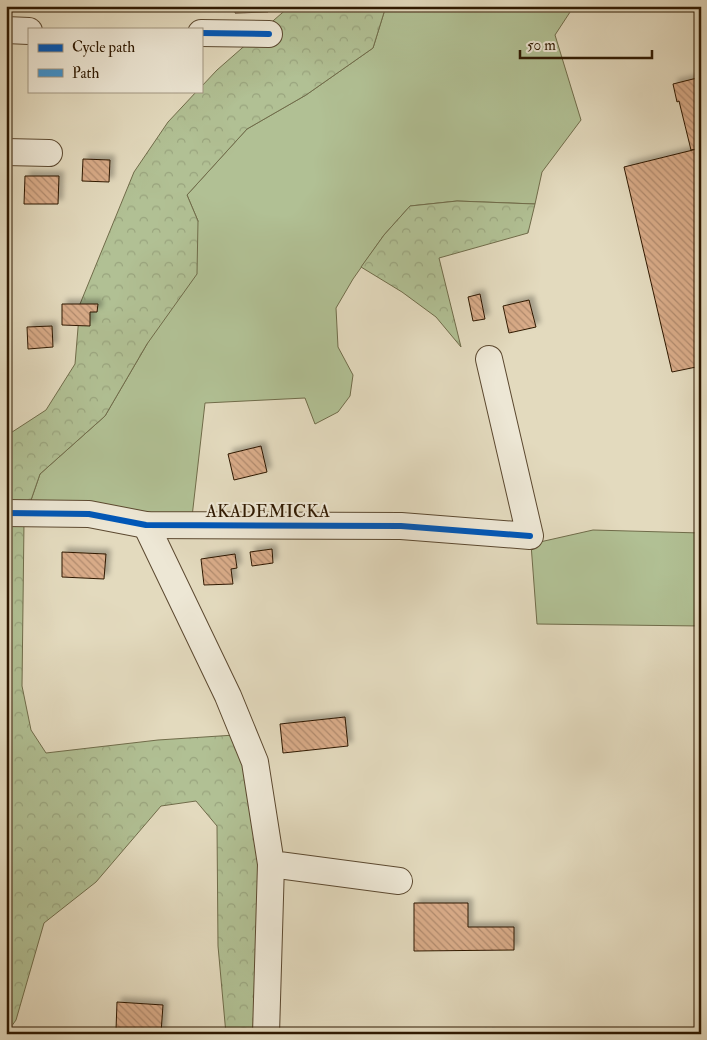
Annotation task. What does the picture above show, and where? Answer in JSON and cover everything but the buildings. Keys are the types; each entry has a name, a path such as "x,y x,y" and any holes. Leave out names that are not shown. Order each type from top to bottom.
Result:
{"street":[{"path":"6,30 28,31"},
{"path":"202,33 270,34"},
{"path":"6,152 49,153"},
{"name":"AKADEMICKA","path":"6,513 89,514 146,525 401,526 530,536 489,359"},
{"path":"146,525 228,696 255,762 271,864 266,1034"},
{"path":"271,864 399,881"}],"green space":[{"path":"290,6 386,6 373,48 306,95 247,129 187,195 198,221 197,274 147,344 105,416 40,474 30,503 6,502 6,436 46,410 75,364 80,304 134,172 168,122 196,92 202,92 202,86 217,70"},
{"path":"386,6 574,6 555,35 581,120 542,172 535,204 457,201 410,206 384,235 353,279 336,308 338,347 353,375 350,396 338,412 315,424 305,398 205,403 192,517 30,503 40,474 105,416 147,344 198,221 187,195 247,129 306,95 373,48"},
{"path":"457,201 535,204 528,233 439,258 461,347 436,317 402,292 361,267 384,235 410,206"},
{"path":"6,522 24,522 22,686 31,730 46,753 158,740 235,735 248,765 262,865 260,1034 226,1034 218,946 217,826 196,801 161,806 96,882 44,923 16,1020 6,1034"},
{"path":"593,530 701,533 701,626 537,624 531,544"}],"marked path":[{"path":"447,1034 489,1030 553,1034"}],"cycle path":[{"path":"202,33 269,34"},
{"path":"6,513 89,514 146,525 401,526 530,536"}]}
